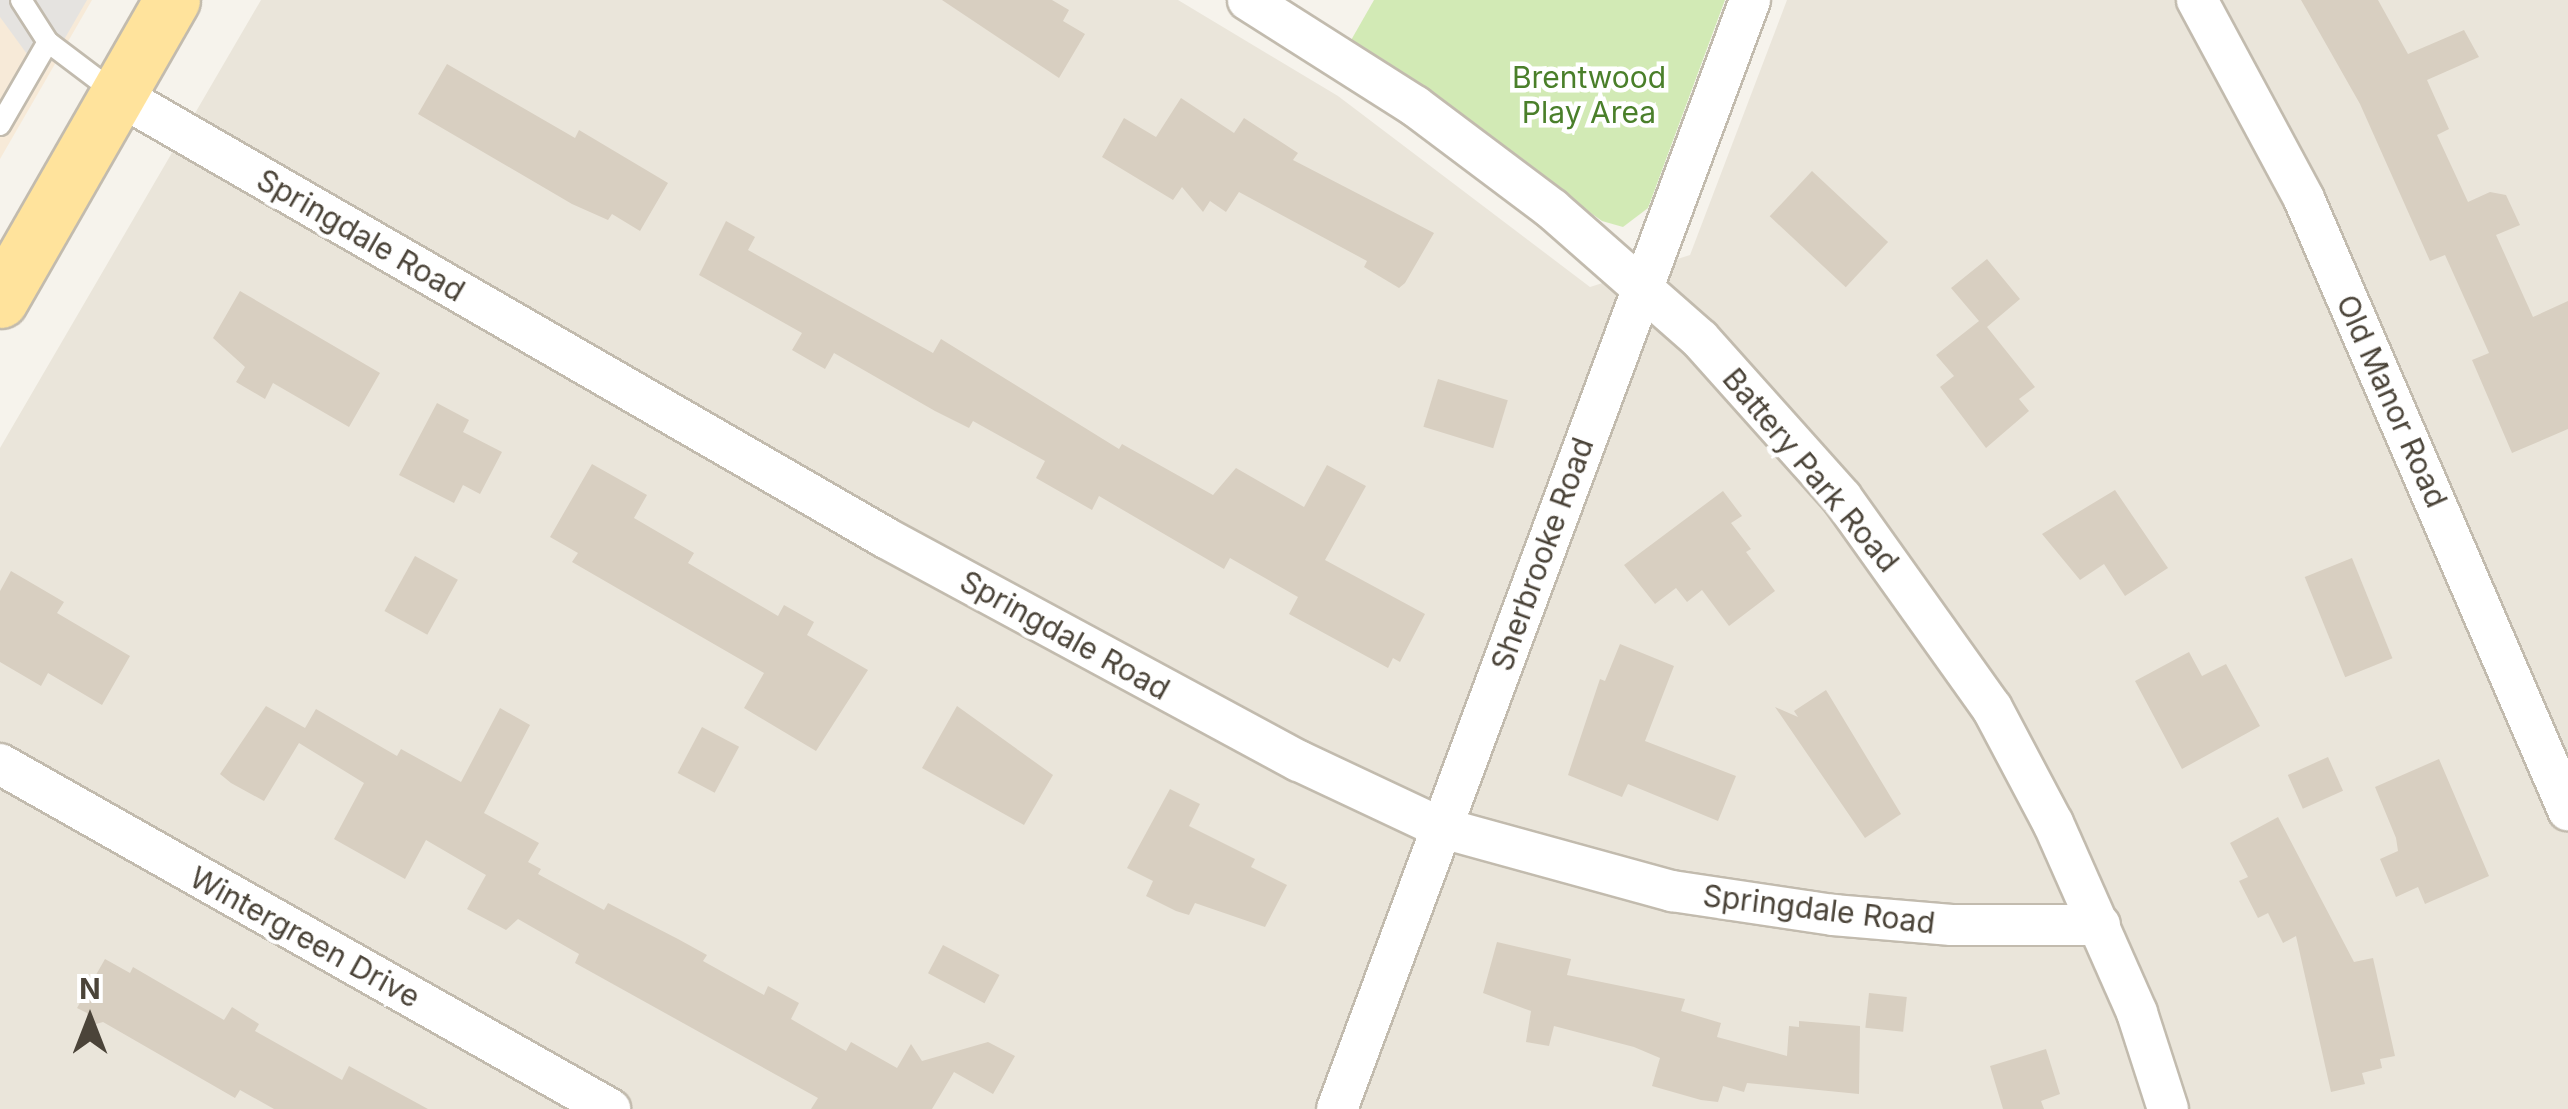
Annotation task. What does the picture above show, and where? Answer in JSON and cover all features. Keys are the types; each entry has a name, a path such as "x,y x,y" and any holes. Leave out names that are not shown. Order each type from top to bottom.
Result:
{"main road":[{"path":"0,300 21,245 172,0"}],"street":[{"name":"Battery Park Road","path":"1248,0 1415,106 1640,285 1767,410 1918,602 1992,708 2100,926 2168,1109"},
{"name":"Sherbrooke Road","path":"1337,1109 1640,285 1750,0"},
{"name":"Old Manor Road","path":"2197,0 2304,198 2568,810"},
{"name":"Springdale Road","path":"117,94 886,538 1266,743 1439,827 1672,891 1797,910 1952,926 2100,926"},
{"name":"Wintergreen Drive","path":"0,764 610,1109"}],"lane":[{"path":"21,0 48,42 117,94"},
{"path":"0,125 48,42"}],"shaded area":[{"path":"0,0 92,0 0,159"},
{"path":"0,0 87,0 43,76 0,17"},
{"path":"261,0 1178,0 1338,96 1590,287 1690,255 1787,0 2568,0 2568,1109 0,1109 0,448"}],"green space":[{"name":"Brentwood Play Area","path":"1374,0 1725,0 1648,208 1623,227 1602,221 1350,42"}],"building":[{"path":"942,0 1052,0 1069,10 1063,21 1085,34 1059,78"},
{"path":"2301,0 2378,0 2408,54 2464,30 2479,57 2427,80 2449,129 2437,135 2468,202 2490,192 2506,195 2520,225 2496,235 2533,317 2568,301 2568,429 2512,453 2472,360 2489,353 2445,255 2430,261 2360,104"},
{"path":"447,64 575,138 579,130 668,183 640,231 612,214 608,220 572,204 418,114"},
{"path":"1181,98 1234,133 1244,118 1298,153 1293,160 1434,233 1405,283 1399,288 1364,267 1367,261 1239,192 1226,212 1210,201 1203,212 1182,187 1173,200 1102,157 1124,118 1156,137"},
{"path":"1812,171 1888,242 1846,287 1770,216"},
{"path":"726,221 755,237 748,250 933,353 941,339 1119,449 1122,444 1213,495 1236,468 1304,507 1327,465 1366,486 1325,560 1425,614 1400,662 1393,658 1388,668 1289,614 1298,597 1230,558 1224,569 1099,496 1092,510 1036,478 1045,461 973,421 969,428 834,353 825,369 792,350 802,333 699,275"},
{"path":"1987,259 2020,299 1987,327 2035,387 2019,399 2029,411 1986,448 1940,387 1954,376 1936,355 1979,321 1951,288"},
{"path":"240,291 380,373 349,427 273,383 265,399 236,382 245,367 213,338"},
{"path":"1438,379 1508,400 1493,448 1423,427"},
{"path":"437,403 469,420 463,432 502,452 480,494 463,485 454,503 399,475"},
{"path":"592,464 647,495 634,518 694,553 688,563 778,616 784,605 814,622 807,635 868,670 816,751 744,708 764,673 572,562 578,553 550,537"},
{"path":"2115,490 2168,568 2125,596 2104,564 2080,580 2042,534"},
{"path":"1723,491 1742,516 1731,523 1751,549 1746,552 1775,591 1729,626 1702,590 1687,602 1676,588 1655,604 1624,565"},
{"path":"415,556 458,580 427,635 384,611"},
{"path":"2352,558 2392,658 2345,677 2305,577"},
{"path":"11,571 64,602 57,613 130,656 102,705 48,673 41,686 0,662 0,591"},
{"path":"1620,644 1674,666 1645,741 1736,776 1718,821 1628,784 1622,797 1568,775 1600,679 1605,681"},
{"path":"2189,652 2202,676 2226,664 2260,726 2182,769 2135,681"},
{"path":"1826,690 1901,814 1865,838 1775,707 1798,717 1794,711"},
{"path":"266,706 305,728 316,709 397,756 401,749 461,782 500,708 530,725 484,813 539,843 528,862 541,869 538,874 604,910 608,903 678,939 707,955 703,961 764,995 768,986 799,1003 791,1019 846,1051 851,1042 897,1068 911,1044 922,1061 988,1042 1015,1056 993,1094 954,1072 932,1109 811,1109 818,1098 575,963 579,954 518,919 506,930 467,909 486,875 426,840 405,879 334,839 364,783 299,743 264,801 231,783 220,774"},
{"path":"957,706 1053,775 1024,825 922,768"},
{"path":"702,727 739,747 715,793 678,773"},
{"path":"2328,757 2343,791 2303,809 2288,775"},
{"path":"2439,759 2489,876 2425,904 2418,887 2396,897 2380,859 2398,851 2396,838 2375,787"},
{"path":"1170,789 1200,804 1189,826 1255,859 1251,867 1287,885 1265,927 1195,903 1189,915 1146,896 1153,881 1127,868"},
{"path":"2278,817 2354,962 2373,958 2395,1056 2380,1059 2382,1068 2362,1073 2365,1084 2331,1092 2296,936 2283,943 2268,913 2258,918 2239,881 2248,877 2230,843"},
{"path":"1497,942 1571,959 1567,975 1685,999 1681,1011 1721,1023 1717,1037 1787,1056 1789,1026 1799,1027 1799,1021 1860,1026 1859,1094 1747,1083 1744,1092 1723,1086 1718,1102 1701,1100 1652,1086 1660,1058 1634,1047 1554,1026 1549,1046 1526,1042 1531,1011 1483,993"},
{"path":"943,945 1000,975 984,1003 928,973"},
{"path":"105,959 130,973 133,967 224,1020 232,1007 259,1024 255,1031 342,1080 349,1066 428,1109 274,1109 240,1090 235,1098 103,1022 89,1026 87,1013 77,1008"},
{"path":"1869,993 1907,997 1903,1032 1865,1028"},
{"path":"2046,1049 2060,1094 2041,1101 2044,1109 2003,1109 1990,1066"}]}
